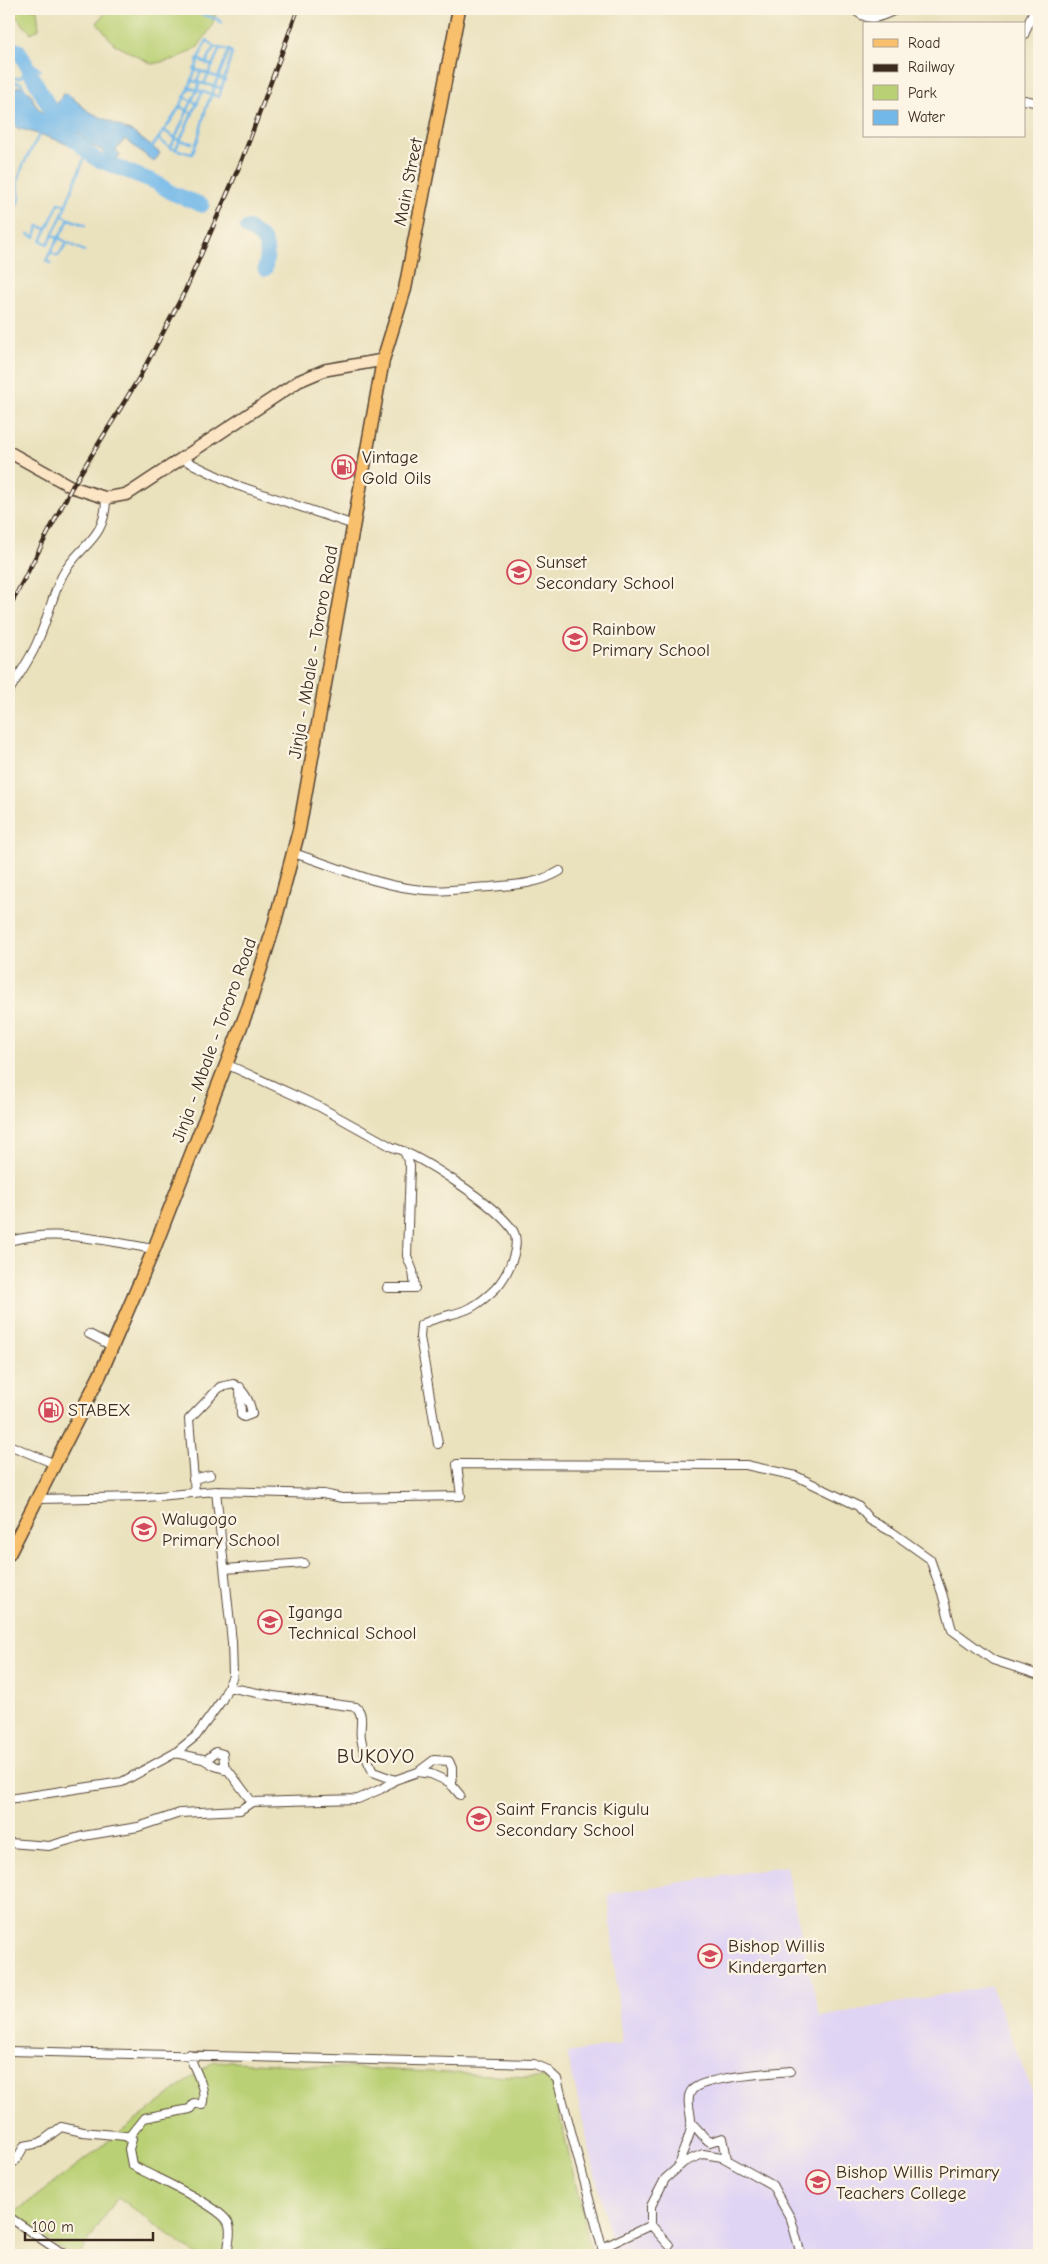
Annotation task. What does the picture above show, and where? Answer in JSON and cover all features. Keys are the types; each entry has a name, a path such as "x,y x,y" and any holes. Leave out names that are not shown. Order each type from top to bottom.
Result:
{"main road":[{"name":"Main Street","path":"384,360 405,289 459,9"},
{"path":"9,452 72,487 106,498 128,494 299,380 325,370 384,360"},
{"name":"Jinja - Mbale - Tororo Road","path":"9,1554 112,1346 154,1249 249,1006 273,928 299,830 384,360"}],"street":[{"path":"853,9 871,19 877,19 899,9"},
{"path":"1026,30 1034,9"},
{"path":"1026,100 1039,103"},
{"path":"182,459 208,470 236,486 354,525"},
{"path":"9,691 40,638 59,582 67,566 102,528 106,510 106,498"},
{"path":"293,853 337,870 424,890 454,891 466,888 512,886 541,881 560,871"},
{"path":"226,1064 318,1106 363,1132 404,1151 454,1180 485,1203 513,1230 515,1245 510,1269 496,1288 471,1308 432,1318 421,1325 420,1336 438,1444"},
{"path":"387,1288 399,1290 415,1288 413,1271 407,1256 410,1166 404,1151"},
{"path":"9,1240 26,1236 72,1235 154,1249"},
{"path":"89,1334 112,1346"},
{"path":"195,1493 189,1419 220,1387 234,1384 240,1387"},
{"path":"9,1445 55,1464"},
{"path":"37,1499 146,1496 216,1491 323,1494 342,1498 461,1496 457,1464 746,1465 796,1476 858,1506 870,1520 892,1532 930,1558 952,1630 993,1660 1039,1675"},
{"path":"194,1479 210,1476"},
{"path":"9,1798 122,1782 174,1753 196,1736 222,1700 233,1676 232,1642 216,1491"},
{"path":"224,1570 304,1564"},
{"path":"228,1687 247,1689 273,1696 356,1707 360,1710 362,1718 360,1736 365,1758 373,1772 395,1780"},
{"path":"206,1760 216,1752 223,1754 225,1770"},
{"path":"174,1753 206,1760 225,1770 252,1802"},
{"path":"9,1843 49,1846 83,1836 138,1827 180,1813 240,1810 252,1802 358,1799 381,1789 395,1780 418,1772 434,1760 449,1761 452,1768 452,1786"},
{"path":"418,1772 431,1774 449,1782 460,1796"},
{"path":"9,2051 534,2064 546,2069 557,2079 603,2252 651,2225"},
{"path":"128,2138 144,2118 190,2109 194,2103 202,2105 204,2093 189,2054"},
{"path":"678,2167 691,2123 689,2103 690,2092 693,2088 707,2082 735,2077 790,2071"},
{"path":"691,2123 710,2142 723,2138 727,2159"},
{"path":"9,2166 17,2159 24,2146 40,2144 61,2127 132,2139 129,2149 132,2165 200,2200 226,2218 230,2230 228,2255"},
{"path":"669,2245 651,2225 651,2206 664,2179 684,2162 703,2154 727,2159 772,2185 791,2219 800,2251"},
{"path":"9,2217 65,2255"}],"shaded area":[{"name":"Bishop Willis Primary Teachers College","path":"786,1866 820,2017 991,1986 1039,2109 1039,2255 614,2255 567,2053 622,2044 608,1894"}],"green space":[{"path":"9,9 37,9 39,29 31,33"},
{"path":"108,9 217,9 212,26 198,47 176,59 152,64 114,44 97,23"},
{"path":"214,2061 551,2078 592,2255 196,2255 118,2197 79,2255 72,2255 9,2217"}],"water":[{"path":"18,86 28,91 36,106 49,116 64,93 88,111 134,133 160,153 154,162 125,139 116,150 120,155 118,159 109,158 103,151 88,143 77,131 68,137 66,144 11,126 14,117 9,114 11,91"}],"waterway":[{"path":"184,9 217,19 222,23"},
{"path":"152,147 180,106 207,40 214,47 229,50 206,108 192,154 171,148 158,139"},
{"path":"9,47 19,51 53,114 70,127 72,138 96,159 155,182 172,193 202,205"},
{"path":"206,63 214,47"},
{"path":"204,84 220,48"},
{"path":"219,97 232,53 229,50"},
{"path":"197,59 213,66"},
{"path":"26,65 34,65 40,70"},
{"path":"12,78 20,78 28,69"},
{"path":"194,69 225,80"},
{"path":"197,82 201,71"},
{"path":"9,74 13,82 11,91 14,93"},
{"path":"192,81 222,88"},
{"path":"13,82 21,83 25,90"},
{"path":"171,147 200,83"},
{"path":"35,92 37,86"},
{"path":"188,87 216,96"},
{"path":"176,149 202,92"},
{"path":"34,93 41,104 52,112"},
{"path":"184,97 198,104"},
{"path":"179,106 193,114"},
{"path":"163,130 180,141 192,143"},
{"path":"9,214 13,214 20,197 17,184 23,165 39,135"},
{"path":"51,263 46,261 69,219 62,215 87,151"},
{"path":"62,215 48,244 41,241 59,203 66,205"},
{"path":"69,219 85,225"},
{"path":"28,234 35,237 38,226 47,229"},
{"path":"247,228 259,236 265,244 267,249 265,269"},
{"path":"53,235 84,251"},
{"path":"50,252 58,256 67,243"}],"railway":[{"path":"9,608 72,487 139,378 185,291 242,160 298,9"}],"place":[{"name":"Vintage Gold Oils","path":"344,467"},
{"name":"Sunset Secondary School","path":"519,572"},
{"name":"Rainbow Primary School","path":"575,639"},
{"name":"STABEX","path":"51,1410"},
{"name":"Walugogo Primary School","path":"144,1529"},
{"name":"Iganga Technical School","path":"270,1622"},
{"name":"Saint Francis Kigulu Secondary School","path":"479,1819"},
{"name":"Bishop Willis Kindergarten","path":"710,1956"},
{"name":"Bishop Willis Primary Teachers College","path":"818,2182"}],"district":[{"name":"BUKOYO","path":"376,1756"}]}
